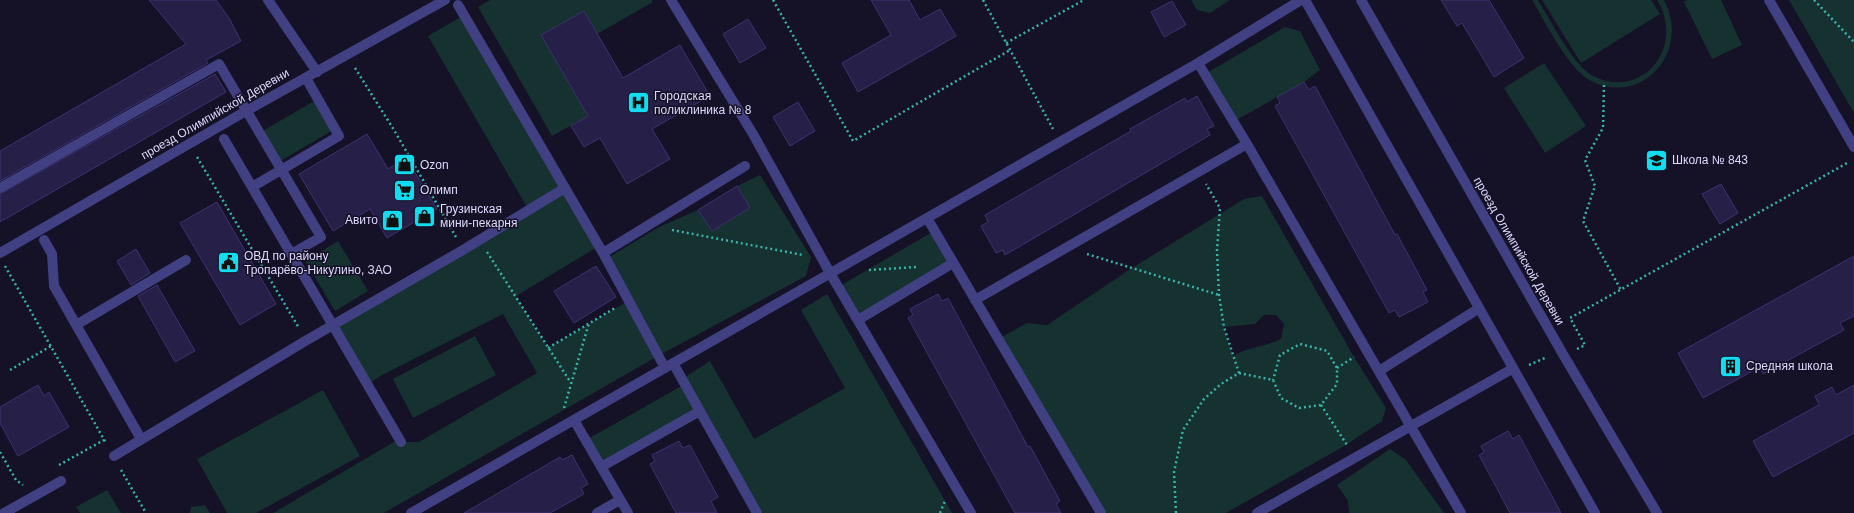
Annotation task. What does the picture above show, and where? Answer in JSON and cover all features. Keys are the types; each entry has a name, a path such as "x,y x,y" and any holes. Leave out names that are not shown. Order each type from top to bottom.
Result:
{"street":[{"path":"268,0 317,72"},
{"name":"проезд Олимпийской Деревни","path":"0,253 246,111 445,0"},
{"path":"671,0 753,134 830,273 971,513"},
{"path":"411,513 1198,63 1301,0"},
{"path":"1305,0 1478,309 1595,513"},
{"name":"проезд Олимпийской Деревни","path":"1361,0 1564,356 1657,513"},
{"path":"1770,0 1854,147"},
{"path":"458,5 603,253 628,301 669,366 700,411 757,513"},
{"path":"1198,63 1247,144 1461,513"},
{"path":"0,188 219,64 321,237 291,254"},
{"path":"252,187 339,136 306,78"},
{"path":"224,139 401,442"},
{"path":"975,300 1247,144"},
{"path":"603,253 745,166"},
{"path":"114,456 307,340 480,240 564,188"},
{"path":"926,218 1101,513"},
{"path":"44,240 52,254 54,286 141,440"},
{"path":"76,325 186,260"},
{"path":"858,320 953,264"},
{"path":"1379,370 1478,309"},
{"path":"1257,513 1512,369"},
{"path":"601,467 700,411"},
{"path":"574,420 628,513"},
{"path":"4,513 61,481"},
{"path":"597,513 620,500"}],"path":[{"path":"773,0 853,141 1010,50"},
{"path":"983,0 1060,142"},
{"path":"1006,43 1084,0"},
{"path":"1814,0 1854,42"},
{"path":"353,65 394,130 463,250"},
{"path":"1604,85 1603,128 1585,160 1595,186 1583,221 1620,290"},
{"path":"196,155 307,340"},
{"path":"1570,318 1854,159"},
{"path":"1200,172 1220,208 1217,250 1219,295 1224,327 1239,373"},
{"path":"647,225 823,259"},
{"path":"480,240 571,383"},
{"path":"1067,248 1219,295"},
{"path":"4,264 145,512 140,513"},
{"path":"861,271 923,266"},
{"path":"548,348 628,301"},
{"path":"558,429 589,323"},
{"path":"1300,344 1327,351 1338,368 1337,384 1321,405 1298,408 1281,398 1273,380 1280,355 1300,344"},
{"path":"10,370 51,346"},
{"path":"1176,513 1174,472 1183,430 1204,399 1221,384 1239,373 1273,380"},
{"path":"1321,405 1354,458"},
{"path":"54,468 104,440"},
{"path":"0,452 18,483 26,484"}],"green space":[{"path":"490,0 652,0 653,2 597,34 584,11 541,35 588,116 552,136 478,7"},
{"path":"1191,0 1230,0 1210,13 1197,10"},
{"path":"1532,0 1538,0 1570,53 1585,70 1593,76 1611,82 1628,81 1642,75 1654,65 1662,51 1666,35 1665,18 1657,0 1664,0 1671,19 1671,38 1666,55 1657,69 1644,80 1628,86 1610,87 1591,81 1574,67 1558,45"},
{"path":"1542,0 1651,0 1660,14 1581,63"},
{"path":"1687,0 1721,0 1742,45 1712,59 1684,2"},
{"path":"1789,0 1854,0 1854,113"},
{"path":"464,15 599,246 516,296 548,348 628,301 606,259 659,227 698,210 712,231 750,208 737,186 760,175 811,257 806,276 658,356 384,513 273,513 394,442 419,442 537,373 503,314 382,375 367,385 333,325 528,209 428,36"},
{"path":"1285,27 1300,31 1320,70 1304,82 1233,122 1205,74"},
{"path":"1544,63 1586,126 1545,153 1504,88"},
{"path":"318,99 335,129 277,163 259,133"},
{"path":"1262,196 1354,357 1386,408 1382,421 1346,445 1226,513 1101,513 998,339 1027,323 1047,325 1132,268 1244,199","holes":["1264,315 1276,315 1284,324 1281,339 1269,344 1245,350 1233,356 1224,327 1255,324"]},
{"path":"934,231 953,263 858,320 838,287"},
{"path":"338,241 368,291 335,311 305,261"},
{"path":"827,294 952,513 757,513 700,411 601,467 586,440 685,384 682,379 710,361 754,439 845,388 801,310"},
{"path":"475,336 496,375 413,418 393,379"},
{"path":"323,390 360,456 256,513 227,513 197,459"},
{"path":"1390,449 1406,460 1444,513 1349,513 1348,501 1337,485"},
{"path":"107,490 121,513 80,513 76,507"},
{"path":"205,505 210,513 190,513 191,507"}],"building":[{"path":"149,0 216,0 229,18 241,41 206,60 208,63 0,181 0,151 186,44"},
{"path":"871,0 909,0 920,20 940,9 956,36 858,92 842,63 891,35"},
{"path":"1441,0 1489,0 1524,58 1494,77 1462,23 1457,26"},
{"path":"1172,1 1186,25 1164,37 1151,12"},
{"name":"Городская поликлиника № 8","path":"584,11 623,78 680,45 710,96 652,129 670,159 627,184 600,138 584,147 571,126 588,116 541,35"},
{"path":"748,19 766,48 740,63 723,34"},
{"path":"215,74 226,92 0,222 0,194"},
{"path":"1304,82 1309,90 1315,86 1395,235 1397,234 1427,290 1423,292 1428,302 1399,317 1395,310 1389,313 1275,106 1280,103 1277,97"},
{"path":"1197,96 1214,126 1207,129 1210,135 1005,255 1003,250 996,253 981,226 988,222 985,215 1131,131 1130,129 1185,98 1187,102"},
{"path":"798,102 815,131 790,146 773,117"},
{"path":"367,134 388,169 406,158 437,209 387,238 370,209 333,231 299,174"},
{"path":"1721,184 1738,213 1720,224 1702,194"},
{"path":"737,186 750,208 712,231 698,210"},
{"name":"ОВД по району Тропарёво-Никулино, ЗАО","path":"217,202 276,304 240,325 180,223"},
{"path":"136,249 150,273 131,285 117,261"},
{"name":"Средняя школа","path":"1854,256 1854,316 1840,323 1844,330 1763,374 1760,367 1703,398 1678,353"},
{"path":"596,266 616,297 574,323 554,291"},
{"path":"157,285 195,351 175,362 138,296"},
{"path":"938,294 942,301 948,298 1028,447 1030,446 1060,501 1056,504 1061,513 1015,513 908,318 913,315 910,309"},
{"path":"38,385 44,396 49,392 69,427 18,456 0,423 0,407"},
{"path":"1854,385 1854,433 1773,477 1753,441 1819,405 1815,396 1832,387 1836,395"},
{"path":"1508,431 1513,439 1519,435 1561,513 1510,513 1479,455 1484,452 1481,446"},
{"path":"679,441 683,448 690,445 718,497 711,501 717,513 676,513 650,464 655,461 652,455"},
{"path":"572,455 588,484 581,488 584,494 550,513 464,513 560,457 562,460"}],"place":[{"name":"Городская поликлиника № 8","path":"639,103"},
{"name":"Школа № 843","path":"1657,160"},
{"name":"Ozon","path":"404,165"},
{"name":"Олимп","path":"405,190"},
{"name":"Грузинская мини-пекарня","path":"424,216"},
{"name":"Авито","path":"393,220"},
{"name":"ОВД по району Тропарёво-Никулино, ЗАО","path":"228,263"},
{"name":"Средняя школа","path":"1731,366"}]}
